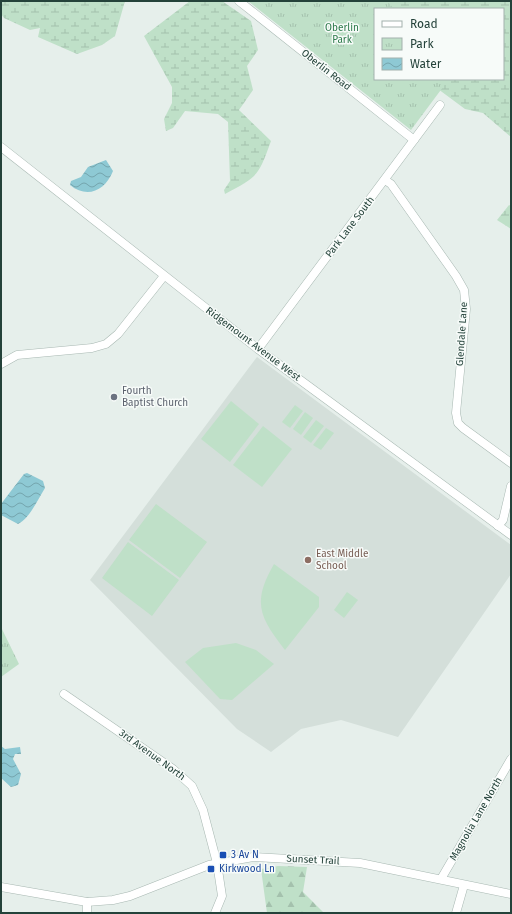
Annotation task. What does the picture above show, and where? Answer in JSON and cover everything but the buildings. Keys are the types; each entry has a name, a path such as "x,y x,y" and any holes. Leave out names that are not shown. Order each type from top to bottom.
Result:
{"street":[{"name":"Oberlin Road","path":"238,1 414,140"},
{"name":"Park Lane South","path":"258,349 440,104"},
{"name":"Ridgemount Avenue West","path":"1,147 258,349 511,535"},
{"name":"Glendale Lane","path":"385,180 391,184 437,248 464,290 466,309 456,413 458,423 511,463"},
{"path":"1,364 17,355 92,348 106,344 118,334 164,276"},
{"path":"498,526 504,520 511,486"},
{"name":"3rd Avenue North","path":"64,694 183,777 199,798 217,863 222,896 215,913"},
{"name":"Magnolia Lane North","path":"441,880 511,759"},
{"name":"Sunset Trail","path":"1,887 87,902 113,900 130,896 217,863 253,857 346,861 511,894"},
{"path":"456,913 464,885"},
{"path":"87,902 87,913"}],"shaded area":[{"name":"East Middle School","path":"257,357 511,545 511,574 398,737 341,720 301,729 271,752 237,729 90,580"}],"green space":[{"path":"1,1 125,1 115,36 102,45 77,54 38,37 40,28 30,30 4,18 1,14"},
{"path":"190,1 222,1 251,21 258,50 247,66 253,90 239,110 271,141 263,162 256,174 251,179 225,194 224,190 230,181 228,122 218,114 185,111 173,128 166,131 164,119 172,103 172,87 144,36"},
{"name":"Oberlin Park","path":"248,1 387,1 393,8 374,8 374,80 448,80 411,130"},
{"path":"382,1 511,1 511,137 483,113 465,109 438,89 436,80 504,80 504,8 388,8"},
{"path":"509,205 511,206 511,229 497,220"},
{"path":"231,401 259,424 230,462 201,439"},
{"path":"295,405 303,411 290,428 282,422"},
{"path":"305,412 313,418 301,435 293,429"},
{"path":"316,420 324,426 311,443 303,437"},
{"path":"263,426 292,449 262,487 233,465"},
{"path":"326,428 334,433 321,450 313,445"},
{"path":"156,504 207,542 180,578 129,540"},
{"path":"128,542 179,580 152,616 102,578"},
{"path":"274,564 319,597 319,607 285,650 269,628 264,618 262,609 261,599 263,589"},
{"path":"347,592 358,600 344,618 334,610"},
{"path":"1,627 19,664 1,677"},
{"path":"236,643 256,650 274,664 232,700 220,699 185,662 203,648"},
{"path":"278,866 307,867 303,892 324,913 267,913 261,869"}],"water":[{"path":"106,160 113,171 110,178 100,188 95,191 83,192 70,185 71,181 81,177 88,167"},
{"path":"27,473 43,481 45,488 30,513 18,524 1,515 1,504 24,474"},
{"path":"1,746 5,749 20,747 21,754 15,754 13,759 21,774 18,785 11,787 1,778"}],"place":[{"name":"Fourth Baptist Church","path":"114,397"},
{"name":"East Middle School","path":"308,560"},
{"name":"3 Av N","path":"223,855"},
{"name":"Kirkwood Ln","path":"211,869"}]}
